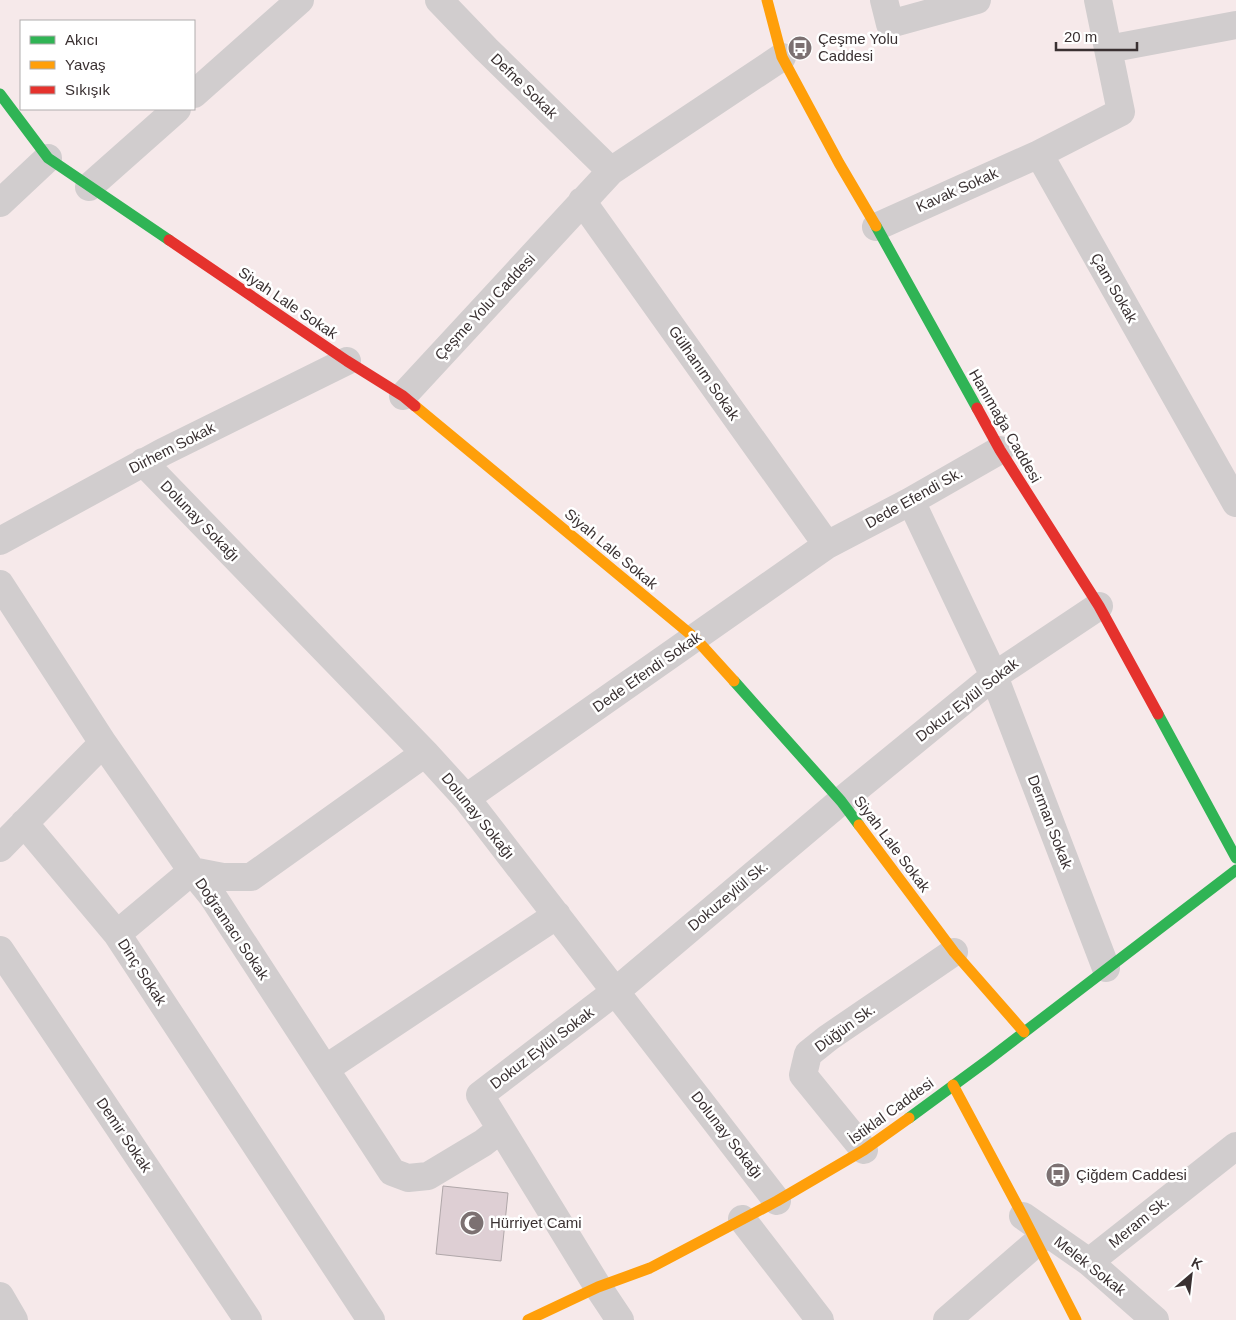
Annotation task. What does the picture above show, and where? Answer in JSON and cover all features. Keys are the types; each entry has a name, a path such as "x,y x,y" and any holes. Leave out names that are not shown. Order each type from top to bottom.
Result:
{"street":[{"path":"195,93 300,0"},
{"name":"Defne Sokak","path":"439,0 493,56 611,171"},
{"name":"Hanımağa Caddesi","path":"767,0 782,57 838,163 876,227 1000,450 1099,606 1236,858"},
{"path":"887,12 977,0"},
{"path":"1038,154 1121,112 1098,0"},
{"path":"1108,49 1236,25"},
{"name":"Çeşme Yolu Caddesi","path":"403,396 611,171 782,57"},
{"path":"0,94 48,158 89,187 177,110"},
{"name":"Kavak Sokak","path":"876,227 1038,154"},
{"name":"Çam Sokak","path":"1038,154 1236,503"},
{"path":"0,203 48,158"},
{"name":"Siyah Lale Sokak","path":"89,187 347,361 403,396 695,638 841,801 954,952 1024,1032"},
{"name":"Gülhanım Sokak","path":"582,201 827,545"},
{"name":"Dirhem Sokak","path":"0,540 143,462 347,361"},
{"name":"Dede Efendi Sk.","path":"827,545 911,501 1000,450"},
{"name":"Dolunay Sokağı","path":"143,462 426,753 466,798 777,1201"},
{"path":"911,501 994,676"},
{"name":"Dede Efendi Sokak","path":"466,798 827,545"},
{"name":"Doğramacı Sokak","path":"0,584 103,743 192,871 213,897 392,1172 408,1178 428,1176 483,1143 501,1129"},
{"name":"Dokuz Eylül Sokak","path":"841,801 994,676 1099,606"},
{"name":"Derman Sokak","path":"994,676 1106,968"},
{"path":"0,848 103,743"},
{"path":"192,871 223,877 251,877 426,753"},
{"name":"Dokuzeylül Sk.","path":"616,991 841,801"},
{"path":"24,823 118,934"},
{"name":"İstiklal Caddesi","path":"528,1320 598,1288 650,1268 777,1201 864,1150 1024,1032 1236,870"},
{"name":"Dinç Sokak","path":"192,871 118,934 370,1320"},
{"path":"325,1069 557,915"},
{"name":"Demir Sokak","path":"0,950 248,1320"},
{"name":"Düğün Sk.","path":"864,1150 803,1075 808,1054 828,1038 954,952"},
{"name":"Dokuz Eylül Sokak","path":"616,991 480,1095 598,1288 620,1320"},
{"path":"953,1085 1076,1320"},
{"name":"Meram Sk.","path":"1089,1262 1236,1146"},
{"name":"Melek Sokak","path":"1023,1216 1089,1262 1156,1320"},
{"path":"742,1219 820,1320"},
{"path":"947,1320 1036,1243"},
{"path":"0,1296 14,1320"}],"building":[{"name":"Hürriyet Cami","path":"443,1186 508,1193 501,1261 436,1254"}],"traffic: fast":[{"path":"0,94 48,158 169,240"},
{"path":"876,226 977,408"},
{"path":"734,681 841,801 859,825"},
{"path":"1158,714 1236,858"},
{"path":"909,1118 988,1060 1236,870"}],"traffic: slow":[{"path":"767,0 782,57 839,163 876,226"},
{"path":"415,406 695,638 734,681"},
{"path":"859,825 954,952 1024,1032"},
{"path":"953,1085 1076,1320"},
{"path":"528,1320 598,1287 650,1268 777,1201 864,1150 909,1118"}],"traffic: jam":[{"path":"169,240 347,361 403,396 415,406"},
{"path":"977,408 1000,450 1099,606 1158,714"}],"place":[{"name":"Çeşme Yolu Caddesi","path":"800,48"},
{"name":"Çiğdem Caddesi","path":"1058,1175"},
{"name":"Hürriyet Cami","path":"472,1223"}]}
